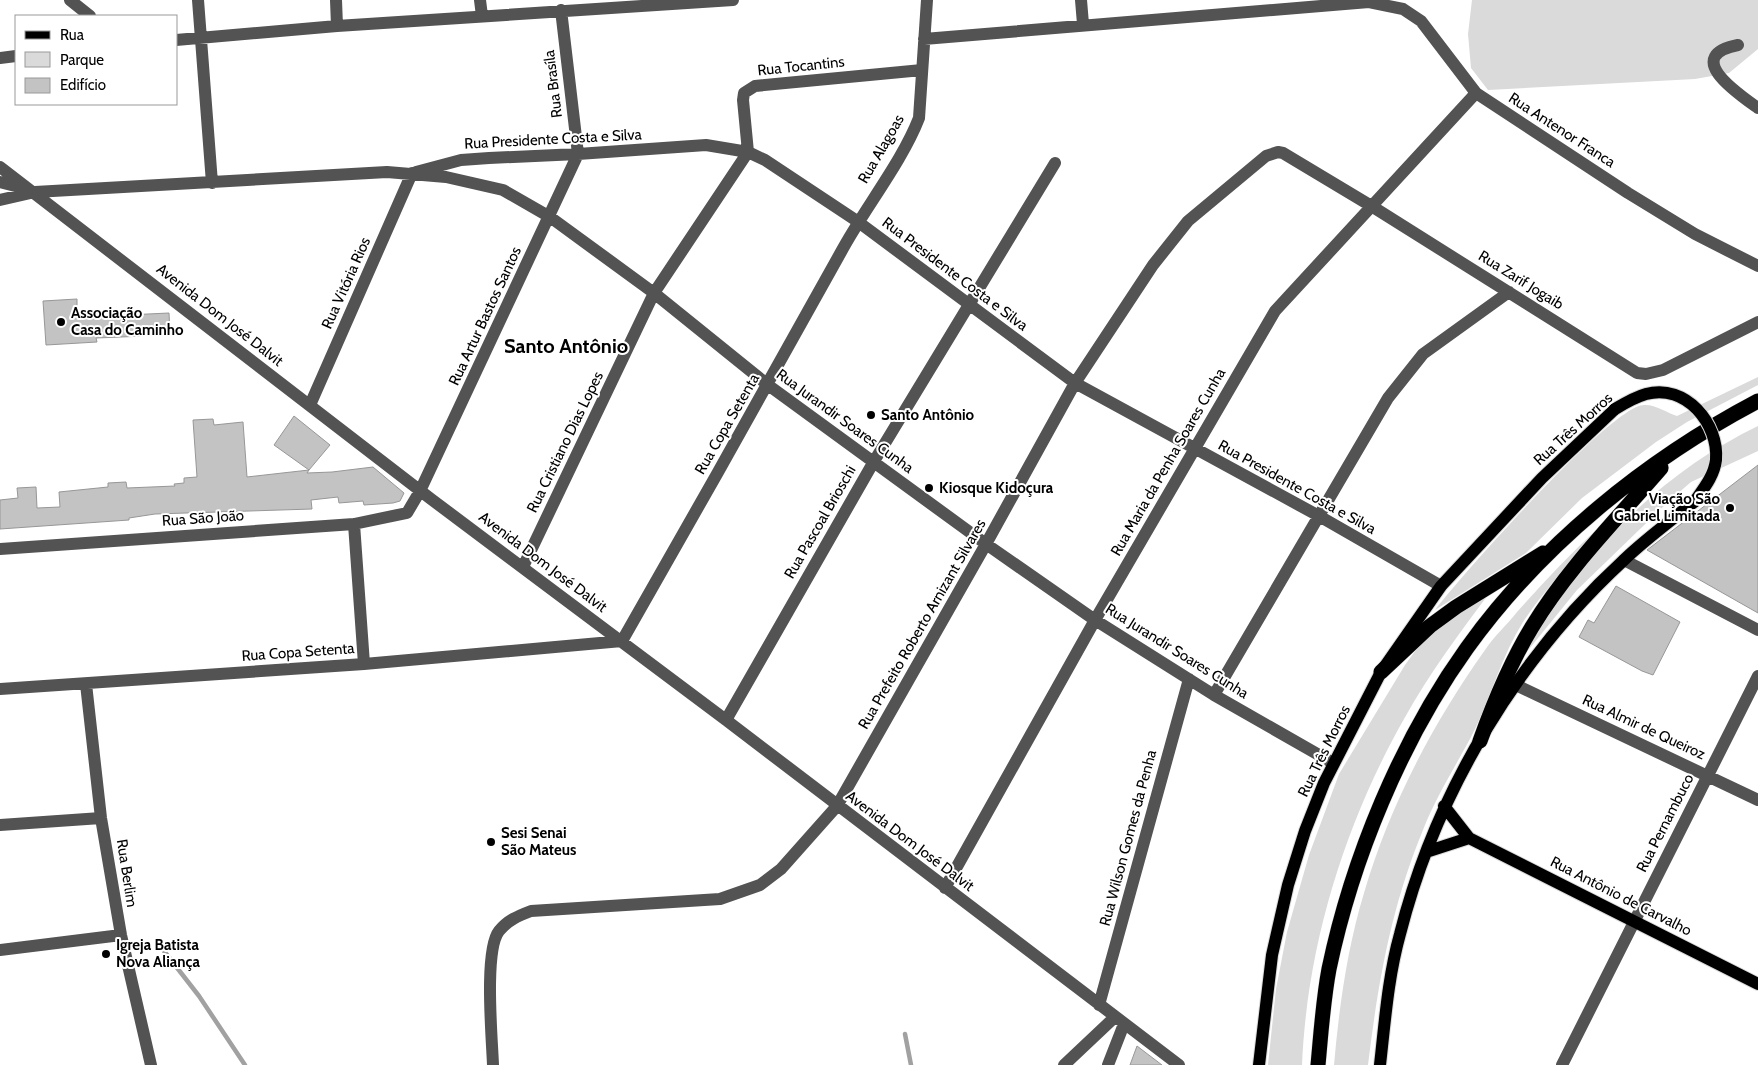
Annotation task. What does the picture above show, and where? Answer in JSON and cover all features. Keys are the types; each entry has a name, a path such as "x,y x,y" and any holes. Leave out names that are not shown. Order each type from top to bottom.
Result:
{"highway":[{"path":"1318,1065 1329,970 1361,855 1414,735 1467,648 1501,605 1561,542 1617,492 1680,446 1758,401"},
{"path":"1480,741 1508,670 1532,626 1564,580 1680,446"},
{"path":"1381,672 1430,626 1456,607 1561,542"}],"main road":[{"name":"Rua Três Morros","path":"1259,1065 1272,955 1288,885 1305,832 1333,763 1381,672 1441,586 1542,478 1615,409 1648,393 1661,392 1678,396 1698,409 1710,427 1716,446 1716,462 1711,479 1695,501 1624,560 1580,606 1516,685 1480,741 1444,806 1426,852 1400,934 1389,985 1380,1065"},
{"name":"Rua Antônio de Carvalho","path":"1444,806 1469,838 1758,984"},
{"path":"1426,852 1469,838"}],"street":[{"path":"70,0 89,15"},
{"path":"198,0 212,183"},
{"path":"336,0 338,26"},
{"path":"480,0 482,16"},
{"path":"178,40 561,10 618,3 733,0"},
{"name":"Rua Alagoas","path":"858,221 912,134 919,118 927,0"},
{"path":"1081,0 1083,24"},
{"name":"Rua Antenor Franca","path":"924,39 1369,1 1403,9 1420,21 1476,93 1628,193 1695,234 1758,266"},
{"name":"Rua Brasíla","path":"561,10 578,154"},
{"path":"1738,45 1724,48 1717,53 1714,61 1716,71 1728,87 1758,108"},
{"path":"0,58 15,56"},
{"name":"Rua Tocantins","path":"748,152 743,100 744,93 754,86 922,70"},
{"name":"Rua Maria da Penha Soares Cunha","path":"945,888 1095,620 1274,310 1373,207 1476,93"},
{"name":"Rua Presidente Costa e Silva","path":"412,173 461,160 706,145 748,152 764,160 858,221 968,305 1075,382 1319,516 1441,586"},
{"name":"Rua Cristiano Dias Lopes","path":"522,567 654,293 748,152"},
{"name":"Rua Zarif Jogaib","path":"1272,153 1283,153 1373,207 1637,373 1646,374 1663,370 1758,322"},
{"name":"Rua Prefeito Roberto Arnizant Silvares","path":"492,1065 491,952 498,933 509,920 531,911 720,899 760,885 781,869 836,806 986,544 1075,382 1153,265 1188,221 1272,153"},
{"name":"Rua Artur Bastos Santos","path":"420,491 578,154"},
{"name":"Rua Pascoal Brioschi","path":"726,720 873,463 1055,163"},
{"name":"Avenida Dom José Dalvit","path":"0,167 35,192 420,491 622,641 836,806 1179,1065"},
{"path":"3,200 35,192 387,172 412,173"},
{"name":"Rua Jurandir Soares Cunha","path":"412,173 477,183 503,190 550,217 654,293 768,385 986,544 1095,620 1214,695 1333,763"},
{"name":"Rua Vitória Rios","path":"310,405 412,173"},
{"path":"2,182 35,192"},
{"name":"Rua Copa Setenta","path":"0,689 364,664 622,641 768,385 858,221"},
{"path":"1214,695 1388,398 1424,354 1509,292"},
{"name":"Rua São João","path":"0,549 354,524 407,513 420,491"},
{"path":"354,524 364,664"},
{"path":"1624,560 1758,630"},
{"name":"Rua Pernambuco","path":"1562,1065 1758,676"},
{"name":"Rua Wilson Gomes da Penha","path":"1099,1005 1189,679"},
{"name":"Rua Berlim","path":"86,684 101,818 121,935 151,1065"},
{"name":"Rua Almir de Queiroz","path":"1516,685 1707,774 1758,800"},
{"path":"0,824 101,818"},
{"path":"0,950 121,935"},
{"path":"1064,1065 1120,1021"},
{"path":"1108,1065 1120,1021"}],"green space":[{"path":"1472,0 1758,0 1758,49 1729,73 1695,79 1488,90 1471,68 1468,34"},
{"path":"1758,377 1758,385 1687,422 1656,442 1582,498 1526,553 1435,610 1537,495 1601,432 1627,412 1648,405 1677,416"},
{"path":"1758,426 1758,451 1691,482 1669,501 1577,590 1521,659 1540,627 1573,580 1618,528 1670,481 1727,442"},
{"path":"1596,530 1540,598 1523,622 1503,661 1475,729 1429,817 1412,859 1394,917 1381,975 1368,1065 1334,1065 1338,1022 1358,914 1386,829 1414,767 1430,736 1489,645 1517,612"},
{"path":"1491,591 1445,654 1414,702 1383,759 1364,800 1347,843 1321,930 1305,1020 1302,1065 1268,1065 1276,989 1287,932 1309,855 1339,774 1405,665 1424,639"}],"building":[{"path":"77,299 77,319 111,318 110,311 127,310 127,315 169,313 170,335 96,338 97,342 46,345 43,301"},
{"path":"294,416 330,445 309,470 274,445"},
{"path":"213,419 214,425 243,422 247,477 309,470 307,473 373,467 404,493 400,501 393,503 364,505 363,501 339,503 338,497 311,500 312,509 155,514 129,518 129,520 0,529 0,500 18,498 17,488 36,487 37,508 60,507 59,492 108,487 108,483 126,482 127,488 175,486 174,484 184,483 184,478 197,477 193,420"},
{"name":"Viação São Gabriel Limitada","path":"1758,465 1758,613 1647,550"},
{"path":"1616,586 1680,622 1653,675 1579,637 1588,620 1594,623"},
{"path":"1137,1046 1162,1065 1130,1065"}],"waterway":[{"path":"164,951 199,996 245,1065"},
{"path":"905,1034 911,1065"}],"place":[{"name":"Associação Casa do Caminho","path":"61,322"},
{"name":"Santo Antônio","path":"871,415"},
{"name":"Kiosque Kidoçura","path":"929,488"},
{"name":"Viação São Gabriel Limitada","path":"1730,508"},
{"name":"Sesi Senai São Mateus","path":"491,842"},
{"name":"Igreja Batista Nova Aliança","path":"106,954"}],"district":[{"name":"Santo Antônio","path":"566,346"}]}
